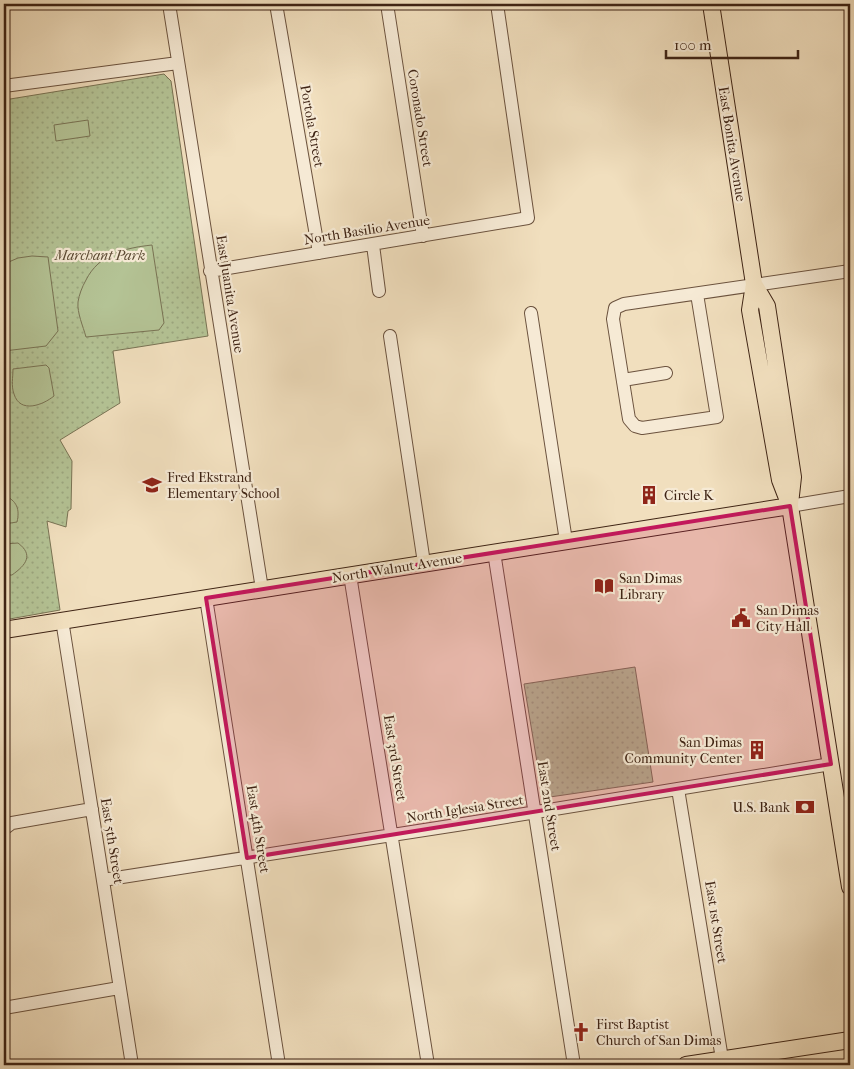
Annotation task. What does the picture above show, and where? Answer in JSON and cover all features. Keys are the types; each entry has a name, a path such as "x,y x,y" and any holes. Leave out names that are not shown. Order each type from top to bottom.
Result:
{"main road":[{"name":"East Bonita Avenue","path":"711,4 754,284 750,310 780,480 790,506 850,887"},
{"name":"North Walnut Avenue","path":"4,630 790,506"},
{"path":"686,1065 723,1062 850,1040"}],"street":[{"name":"East Juanita Avenue","path":"169,4 262,589"},
{"name":"Portola Street","path":"276,4 319,253"},
{"name":"Coronado Street","path":"387,4 423,236"},
{"name":"North Basilio Avenue","path":"210,270 528,218 497,4"},
{"path":"4,86 178,63"},
{"path":"373,244 379,291"},
{"path":"697,294 717,417 642,428 635,426 629,419 613,319 615,308 624,304 850,270"},
{"path":"532,313 566,541"},
{"path":"390,336 424,563"},
{"path":"623,380 666,373"},
{"path":"790,506 850,496"},
{"name":"East 2nd Street","path":"494,552 574,1065"},
{"name":"East 3rd Street","path":"350,575 428,1065"},
{"name":"East 4th Street","path":"206,598 279,1065"},
{"name":"East 5th Street","path":"62,620 132,1065"},
{"name":"North Iglesia Street","path":"103,880 831,764"},
{"name":"East 1st Street","path":"678,789 723,1062"},
{"path":"4,829 12,823 92,810"},
{"path":"4,1008 119,988"}],"highlighted area":[{"path":"790,506 831,764 247,858 206,598"}],"green space":[{"name":"Marchant Park","path":"164,74 171,81 208,336 113,351 120,403 60,440 72,461 71,509 68,511 66,527 47,521 60,610 4,620 4,100"},
{"path":"88,120 90,136 56,141 54,125"},
{"path":"152,245 164,323 159,330 86,337 79,315 78,302 82,288 91,271 105,258 114,254 132,248"},
{"path":"32,256 48,257 58,331 46,346 4,351 4,264 18,258"},
{"path":"46,365 49,368 54,396 38,405 26,406 21,404 13,391 13,369"},
{"path":"4,495 15,503 18,509 17,522 4,524"},
{"path":"18,543 26,552 26,560 12,575 4,575 4,544"},
{"path":"635,667 653,782 543,798 524,684"}],"place":[{"name":"Fred Ekstrand Elementary School","path":"152,485"},
{"name":"Circle K","path":"649,495"},
{"name":"San Dimas Library","path":"604,586"},
{"name":"San Dimas City Hall","path":"741,618"},
{"name":"San Dimas Community Center","path":"757,750"},
{"name":"U.S. Bank","path":"805,807"},
{"name":"First Baptist Church of San Dimas","path":"581,1032"}]}
